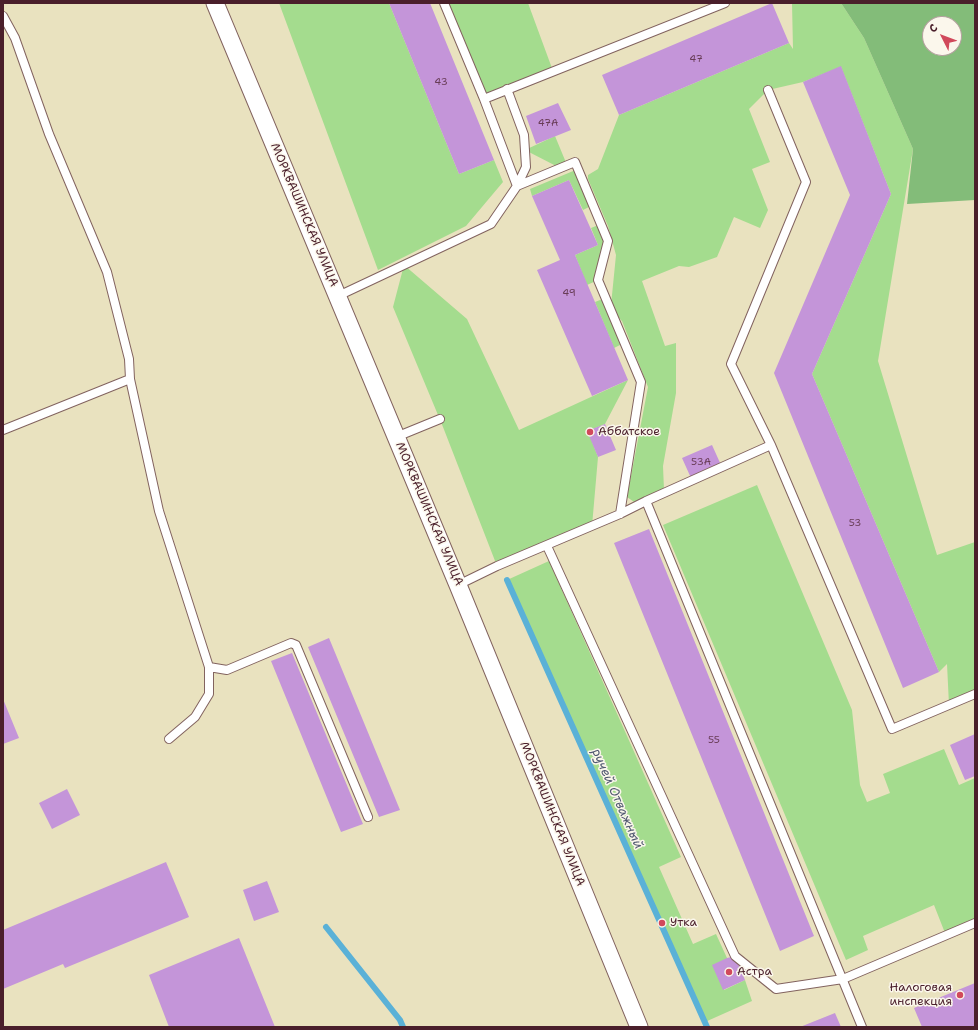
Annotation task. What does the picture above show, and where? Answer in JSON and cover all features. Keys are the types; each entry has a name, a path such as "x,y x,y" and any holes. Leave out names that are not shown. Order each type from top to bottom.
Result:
{"street":[{"name":"МОРКВАШИНСКАЯ УЛИЦА","path":"215,3 458,584 639,1027"}],"lane":[{"path":"444,3 484,99 517,186"},
{"path":"484,99 725,3"},
{"path":"3,16 15,38 49,134 107,272 129,359 130,379 159,511 209,667 209,694 195,717 169,739"},
{"path":"338,296 491,224 517,186 526,166 524,135 507,89"},
{"path":"768,90 806,182 731,364 771,445 892,729 975,694"},
{"path":"517,186 575,162 608,241 598,280 641,382 620,514"},
{"path":"3,430 130,379"},
{"path":"396,437 440,419"},
{"path":"458,584 620,514 771,445"},
{"path":"646,501 862,1027"},
{"path":"547,546 735,956 776,990 843,979 975,923"},
{"path":"209,667 227,670 291,643 296,645 368,817"}],"green space":[{"path":"279,3 389,3 459,174 494,160 503,182 466,226 378,270"},
{"path":"444,3 528,3 553,71 484,99"},
{"path":"792,3 841,3 864,38 913,149 878,361 937,555 975,542 975,694 949,705 947,664 939,672 812,374 891,194 841,67 803,82 768,90 749,109 770,162 752,169 768,210 760,228 734,217 717,257 689,267 679,266 642,281 665,346 676,343 676,393 663,466 664,490 637,504 627,497 648,387 622,321 615,314 611,305 616,255 608,226 588,179 588,175 598,169 619,115 789,43 793,49"},
{"path":"841,3 975,3 975,200 907,204 913,149 864,38"},
{"path":"555,136 567,165 560,168 525,150"},
{"path":"578,169 593,205 583,210 569,180 532,196 530,189"},
{"path":"601,224 608,241 598,280 587,285 575,255 598,245 591,228"},
{"path":"404,265 467,319 519,430 628,380 605,424 588,431 598,457 592,526 497,566 443,427 393,307"},
{"path":"605,298 624,343 614,348 595,302"},
{"path":"757,485 852,710 860,785 867,802 890,793 883,774 944,749 959,785 975,778 975,921 945,933 934,905 863,936 868,950 846,960 663,525"},
{"path":"549,561 681,857 659,867 693,944 716,934 727,958 724,990 745,980 752,1001 705,1022 507,580"}],"building":[{"path":"389,3 430,3 494,160 459,174"},
{"path":"772,3 789,43 619,115 602,75"},
{"path":"841,66 891,194 812,374 939,672 903,688 774,373 850,195 803,82"},
{"path":"558,103 571,130 536,144 526,116"},
{"path":"569,180 598,245 575,255 628,380 592,396 537,270 560,260 532,196"},
{"path":"605,424 616,450 598,457 587,431"},
{"path":"712,445 721,465 691,478 682,458"},
{"path":"649,529 814,936 780,951 614,543"},
{"path":"329,638 400,810 379,817 308,647"},
{"path":"292,653 363,824 341,832 271,661"},
{"path":"3,699 19,738 3,744"},
{"path":"975,734 975,776 965,780 950,745"},
{"path":"67,789 80,815 52,829 39,803"},
{"path":"166,862 189,917 65,968 63,964 3,989 3,930"},
{"path":"267,881 279,912 254,921 243,890"},
{"path":"239,938 275,1027 169,1027 149,975"},
{"name":"Астра","path":"735,956 745,980 723,990 712,965"},
{"name":"Налоговая инспекция","path":"975,983 975,1027 922,1027 914,1008"},
{"path":"835,1013 841,1027 800,1027"}],"waterway":[{"name":"ручей Отважный","path":"507,580 707,1027"},
{"name":"ручей Отважный","path":"326,927 400,1020 403,1027"}],"place":[{"name":"Аббатское","path":"590,432"},
{"name":"Утка","path":"662,923"},
{"name":"Астра","path":"729,972"},
{"name":"Налоговая инспекция","path":"960,995"}]}
